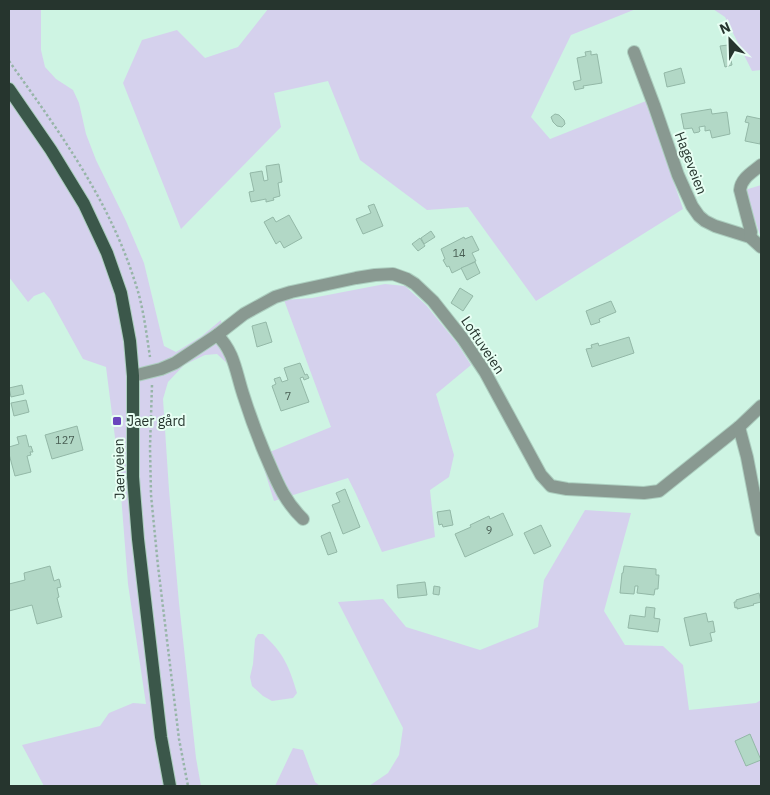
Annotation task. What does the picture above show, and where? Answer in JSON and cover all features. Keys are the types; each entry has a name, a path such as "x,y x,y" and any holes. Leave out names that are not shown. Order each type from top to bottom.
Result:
{"main road":[{"name":"Jaerveien","path":"9,89 51,150 84,204 108,253 121,293 130,341 133,376 133,477 135,509 161,737 170,786"}],"street":[{"name":"Hageveien","path":"634,52 678,175 692,206 700,216 715,226 750,237 761,247"},
{"path":"750,237 751,232 740,185 743,180 761,165"},
{"name":"Loftuveien","path":"133,376 175,363 244,314 275,297 375,275 393,274 415,284 433,301 453,325 474,354 541,475 551,486 567,489 659,492 739,427 761,406"},
{"path":"217,335 231,353 249,413 280,489 289,504 303,519"},
{"path":"739,427 747,457 761,530"}],"path":[{"path":"152,371 151,495 179,739 188,786"}],"shaded area":[{"path":"9,9 41,9 41,50 45,67 56,79 73,90 79,103 86,134 96,160 144,263 164,346 176,352 202,336 221,320 229,365 217,354 205,355 184,365 168,382 163,399 179,603 196,758 201,786 44,786 22,745 100,726 109,713 133,703 146,704 128,584 119,469 106,367 83,359 50,299 44,292 34,296 28,302 9,277"},
{"path":"268,9 636,9 571,35 531,117 550,139 646,101 683,209 536,301 468,207 427,210 360,160 328,81 274,93 281,127 181,229 123,83 142,40 177,30 205,58 238,47"},
{"path":"713,9 761,9 761,70 752,71 725,17"},
{"path":"761,185 761,238 745,190"},
{"path":"385,284 405,286 426,305 457,343 471,365 436,394 454,455 449,477 430,490 435,537 382,552 348,478 274,501 260,456 331,427 284,300 312,298"},
{"path":"585,510 631,513 604,611 625,645 663,646 683,665 689,710 756,703 761,700 761,786 369,786 388,773 399,755 403,728 338,602 383,599 406,627 480,650 538,627 544,580"},
{"path":"258,634 263,634 285,661 297,693 293,698 272,701 252,686 250,677 255,639"},
{"path":"293,748 303,750 315,782 320,786 275,786"}],"building":[{"path":"728,45 732,65 725,67 720,46"},
{"path":"591,51 591,55 597,54 602,83 583,86 584,88 575,90 573,82 581,80 577,58 586,56 585,52"},
{"path":"681,68 685,83 667,87 664,73"},
{"path":"711,109 712,114 727,112 730,134 712,138 710,130 705,131 705,126 699,127 700,131 694,133 692,128 684,129 681,114"},
{"path":"555,114 564,120 565,124 562,127 557,126 553,122 551,117"},
{"path":"747,116 761,119 760,144 745,141 749,123 745,122"},
{"path":"279,164 282,182 278,183 280,196 266,202 266,199 251,202 249,192 254,191 250,173 262,171 264,181 268,180 266,166"},
{"path":"374,204 383,226 363,234 356,219 371,213 368,206"},
{"path":"289,215 302,238 284,248 280,241 276,244 264,222 273,217 276,222"},
{"path":"431,231 435,237 424,244 421,238"},
{"path":"472,236 479,250 472,253 476,261 452,273 449,266 447,267 443,260 445,259 441,249 464,237 465,239"},
{"path":"420,238 425,246 418,251 412,244"},
{"path":"475,262 480,273 467,280 461,268"},
{"path":"460,288 473,296 463,311 451,303"},
{"path":"611,301 616,312 599,319 600,322 591,325 586,311"},
{"path":"266,322 272,342 257,347 252,326"},
{"path":"629,337 634,353 592,367 586,349 592,348 591,345 598,343 599,346"},
{"path":"300,363 305,375 307,374 309,378 304,380 303,377 300,378 309,402 281,411 272,386 276,384 274,379 280,377 282,382 288,380 284,368"},
{"path":"22,385 24,394 11,397 9,388"},
{"path":"26,400 29,412 14,416 11,403"},
{"path":"77,426 83,450 52,459 45,435"},
{"path":"26,435 29,447 31,446 33,452 30,452 31,455 27,456 31,472 15,476 9,447 19,444 17,437"},
{"path":"345,489 360,527 343,534 332,505 340,502 336,493"},
{"path":"450,510 453,525 443,527 442,524 439,525 437,512"},
{"path":"503,513 513,535 465,557 455,534 489,516 490,519"},
{"path":"541,525 551,546 534,554 524,533"},
{"path":"330,532 337,552 328,555 321,536"},
{"path":"50,566 54,581 59,579 61,587 57,588 59,597 57,598 62,617 37,624 32,605 9,611 9,584 25,580 24,573"},
{"path":"624,566 656,569 656,575 659,575 658,589 655,589 654,595 637,593 638,586 635,586 634,594 620,593"},
{"path":"425,582 427,595 398,598 397,585"},
{"path":"434,586 440,587 439,595 433,594"},
{"path":"759,593 761,602 735,608 734,602 736,600"},
{"path":"646,607 655,608 654,618 660,619 658,632 628,628 630,615 645,617"},
{"path":"706,613 708,622 713,621 715,632 710,633 712,641 690,646 684,618"},
{"path":"750,734 761,760 746,766 735,741"}],"place":[{"name":"Jaer gård","path":"117,421"}]}
